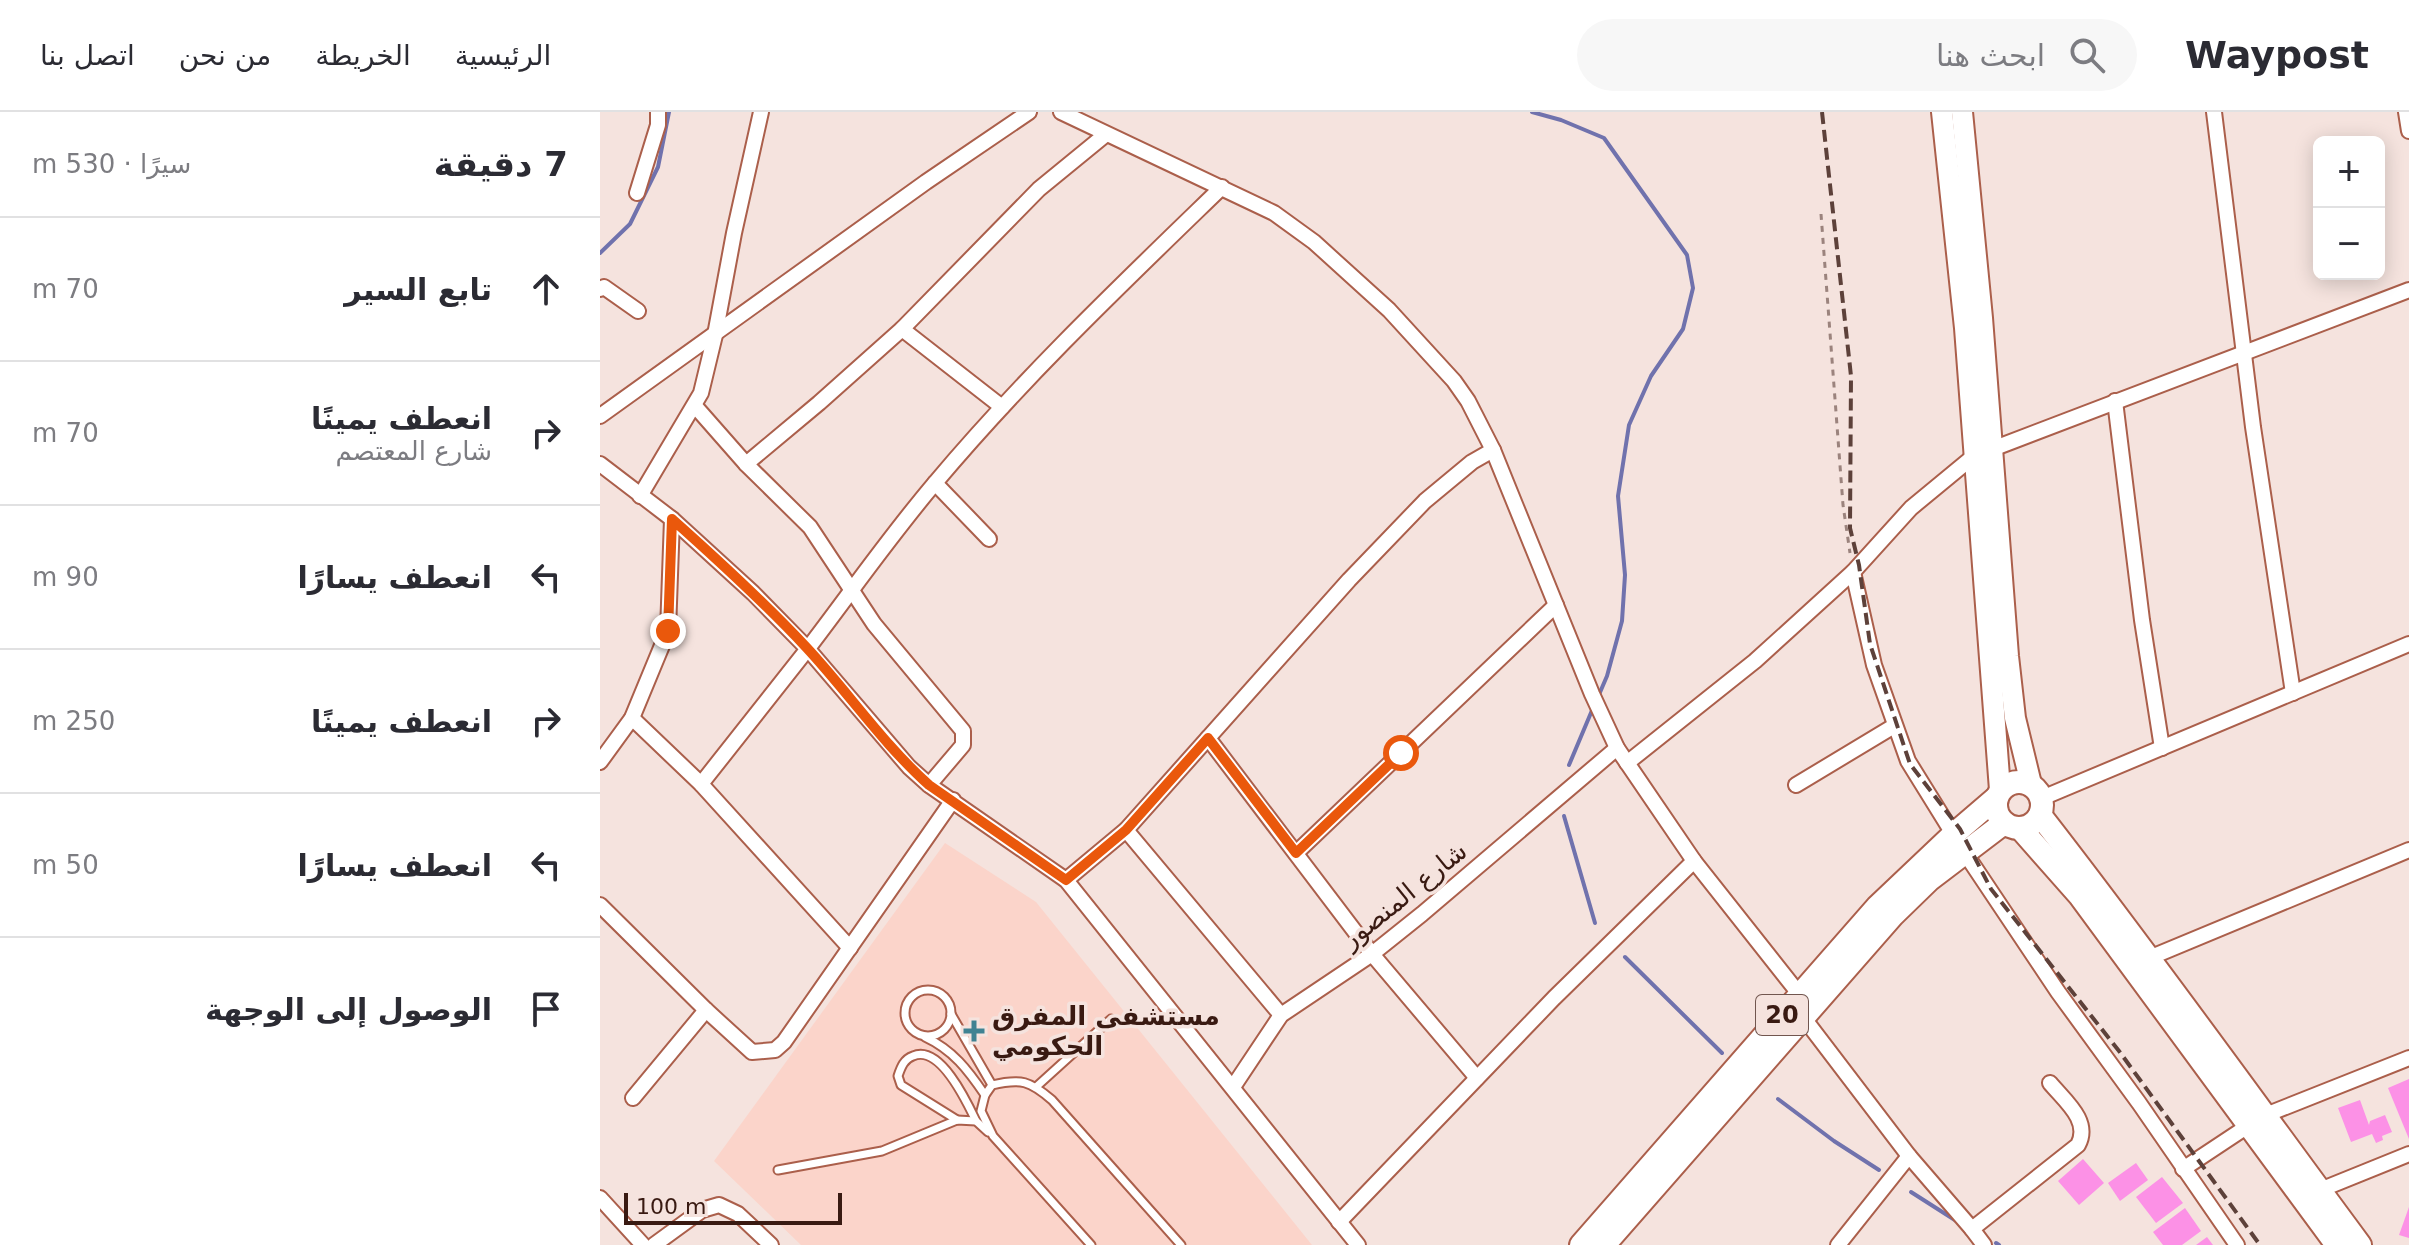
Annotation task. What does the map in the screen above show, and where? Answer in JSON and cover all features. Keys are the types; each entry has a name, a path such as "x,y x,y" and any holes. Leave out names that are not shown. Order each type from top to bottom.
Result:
{"main road":[{"path":"1953,120 1956,283 1982,452 2015,718 2038,799 2149,958 2337,1245"},
{"path":"1953,120 1977,254 1982,452 1998,794 1996,812 2080,896 2256,1121 2320,1190 2360,1245"},
{"name":"20","path":"1581,1245 1802,1006 1929,880 1998,794 2014,781 2038,799 2032,825 2012,826 1959,843"},
{"name":"20","path":"1604,1245 1802,1006"}],"street":[{"path":"637,193 658,125 658,112"},
{"path":"640,496 701,393 761,112"},
{"path":"600,416 913,190 1029,112"},
{"path":"1061,112 1274,213 1304,234 1389,310 1454,381 1493,450 1592,694 1627,763 1694,861 1909,1156 1984,1245"},
{"path":"2214,112 2243,353 2293,693"},
{"path":"2406,112 2409,131"},
{"path":"746,464 902,329 1039,189 1105,135"},
{"path":"701,784 851,587 935,483 1092,313 1222,187"},
{"path":"600,289 604,287 638,311"},
{"path":"1627,763 1727,685 1853,572 1911,508 1982,452 2409,290"},
{"path":"902,329 1002,407"},
{"path":"2115,401 2142,620 2162,748"},
{"path":"695,406 746,464 810,527 874,624 963,731 963,745 929,785"},
{"path":"1066,880 1126,830 1349,580 1425,501 1472,462 1493,450"},
{"path":"600,464 672,519 753,593 807,648 909,767 929,785 1066,880 1358,1245"},
{"path":"935,483 989,539"},
{"path":"600,762 632,718 668,631 672,519"},
{"path":"1853,572 1874,665 1908,761 1959,843 2237,1245"},
{"path":"1296,853 1556,605"},
{"path":"2038,799 2409,644"},
{"path":"632,718 701,784 850,948"},
{"path":"1796,785 1894,726"},
{"path":"1208,738 1372,954 1477,1078"},
{"name":"شارع المنصور","path":"1233,1087 1281,1015 1372,954 1443,897 1614,741"},
{"path":"600,905 752,1052 775,1050 784,1042 953,800"},
{"path":"1126,830 1281,1015"},
{"path":"2149,958 2409,850"},
{"path":"1339,1222 1576,976 1694,861"},
{"path":"633,1098 706,1010"},
{"path":"2183,1169 2256,1121 2409,1058"},
{"path":"1972,1229 2078,1145 2084,1129 2081,1121 2050,1083"},
{"path":"2320,1190 2409,1154"},
{"path":"1838,1245 1909,1156"},
{"path":"600,1198 643,1245"},
{"path":"654,1245 702,1210 719,1205 738,1214 771,1245"}],"lane":[{"path":"985,1095 967,1068 946,1047 916,1033 906,1021 906,1007 914,995 921,991 936,992 946,999 951,1014 992,1085"},
{"path":"923,1036 943,1031 951,1014"},
{"path":"1036,1087 1111,1019"},
{"path":"957,1120 901,1085 898,1076 907,1060 915,1054 923,1053 936,1060 961,1092 976,1121 1091,1245"},
{"path":"993,1136 981,1111 985,1095 992,1085 1020,1080 1036,1087 1052,1100 1181,1245"},
{"path":"778,1170 882,1151 957,1120 976,1121"}],"path":[{"path":"1821,214 1843,505 1853,572"}],"shaded area":[{"name":"مستشفى المفرق الحكومي","path":"945,843 1036,902 1312,1245 801,1245 714,1161"}],"building":[{"path":"2409,1079 2409,1139 2388,1088"},
{"path":"2360,1100 2369,1125 2370,1121 2385,1115 2392,1132 2382,1136 2383,1140 2376,1143 2372,1134 2351,1142 2338,1108"},
{"path":"2083,1159 2104,1183 2079,1205 2058,1181"},
{"path":"2136,1163 2148,1180 2120,1201 2108,1183"},
{"path":"2162,1177 2183,1203 2156,1223 2136,1197"},
{"path":"2409,1207 2409,1238 2399,1235"},
{"path":"2185,1208 2201,1231 2182,1245 2163,1245 2153,1232"},
{"path":"2207,1237 2213,1245 2196,1245"}],"waterway":[{"path":"600,253 630,224 658,167 669,112"},
{"path":"1532,112 1604,138 1687,255 1693,288 1683,329 1651,376 1629,425 1618,496 1625,575 1622,621 1598,697"},
{"path":"1569,765 1593,708"},
{"path":"1564,816 1595,923"},
{"path":"1625,957 1722,1053"},
{"path":"1778,1099 1879,1170"},
{"path":"1911,1192 1958,1222"}],"railway":[{"path":"1822,112 1851,376 1850,528 1859,565 1870,644 1910,764 1960,829 1991,889 2119,1051 2260,1245"}],"place":[{"name":"مستشفى المفرق الحكومي","path":"974,1031"}],"route":[{"path":"668,631 672,519 753,593 807,648 909,767 929,785 1066,880 1126,830 1208,738 1296,853 1401,753"}]}
